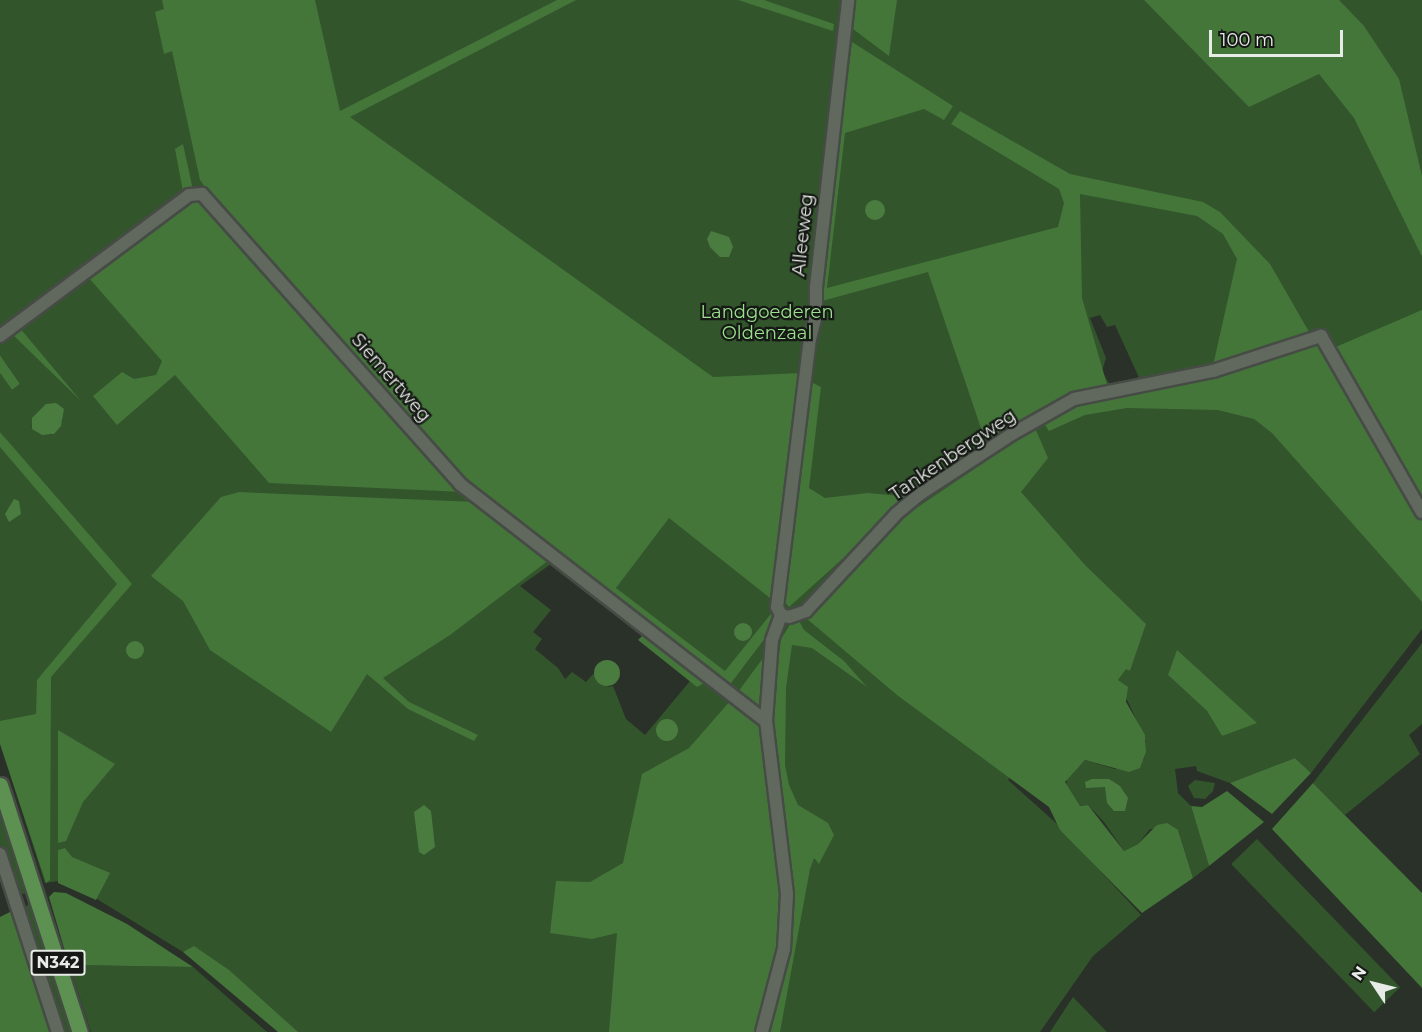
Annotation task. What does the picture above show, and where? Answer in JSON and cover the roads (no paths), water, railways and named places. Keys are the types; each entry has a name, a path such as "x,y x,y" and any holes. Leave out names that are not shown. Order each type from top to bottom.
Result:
{"main road":[{"name":"N342","path":"0,784 80,1032"}],"street":[{"name":"Alleeweg","path":"781,615 777,607 810,339 816,315 816,287 848,0"},
{"name":"Siemertweg","path":"0,336 189,195 202,194 460,483 766,721"},
{"name":"Tankenbergweg","path":"781,615 789,617 806,611 896,514 920,494 1012,434 1074,399 1213,372 1321,336 1422,512"},
{"path":"762,1032 784,949 787,894 766,721 772,640 781,615"},
{"path":"0,854 58,1032"}],"park label":[{"name":"Landgoederen Oldenzaal","path":"767,323"}]}
